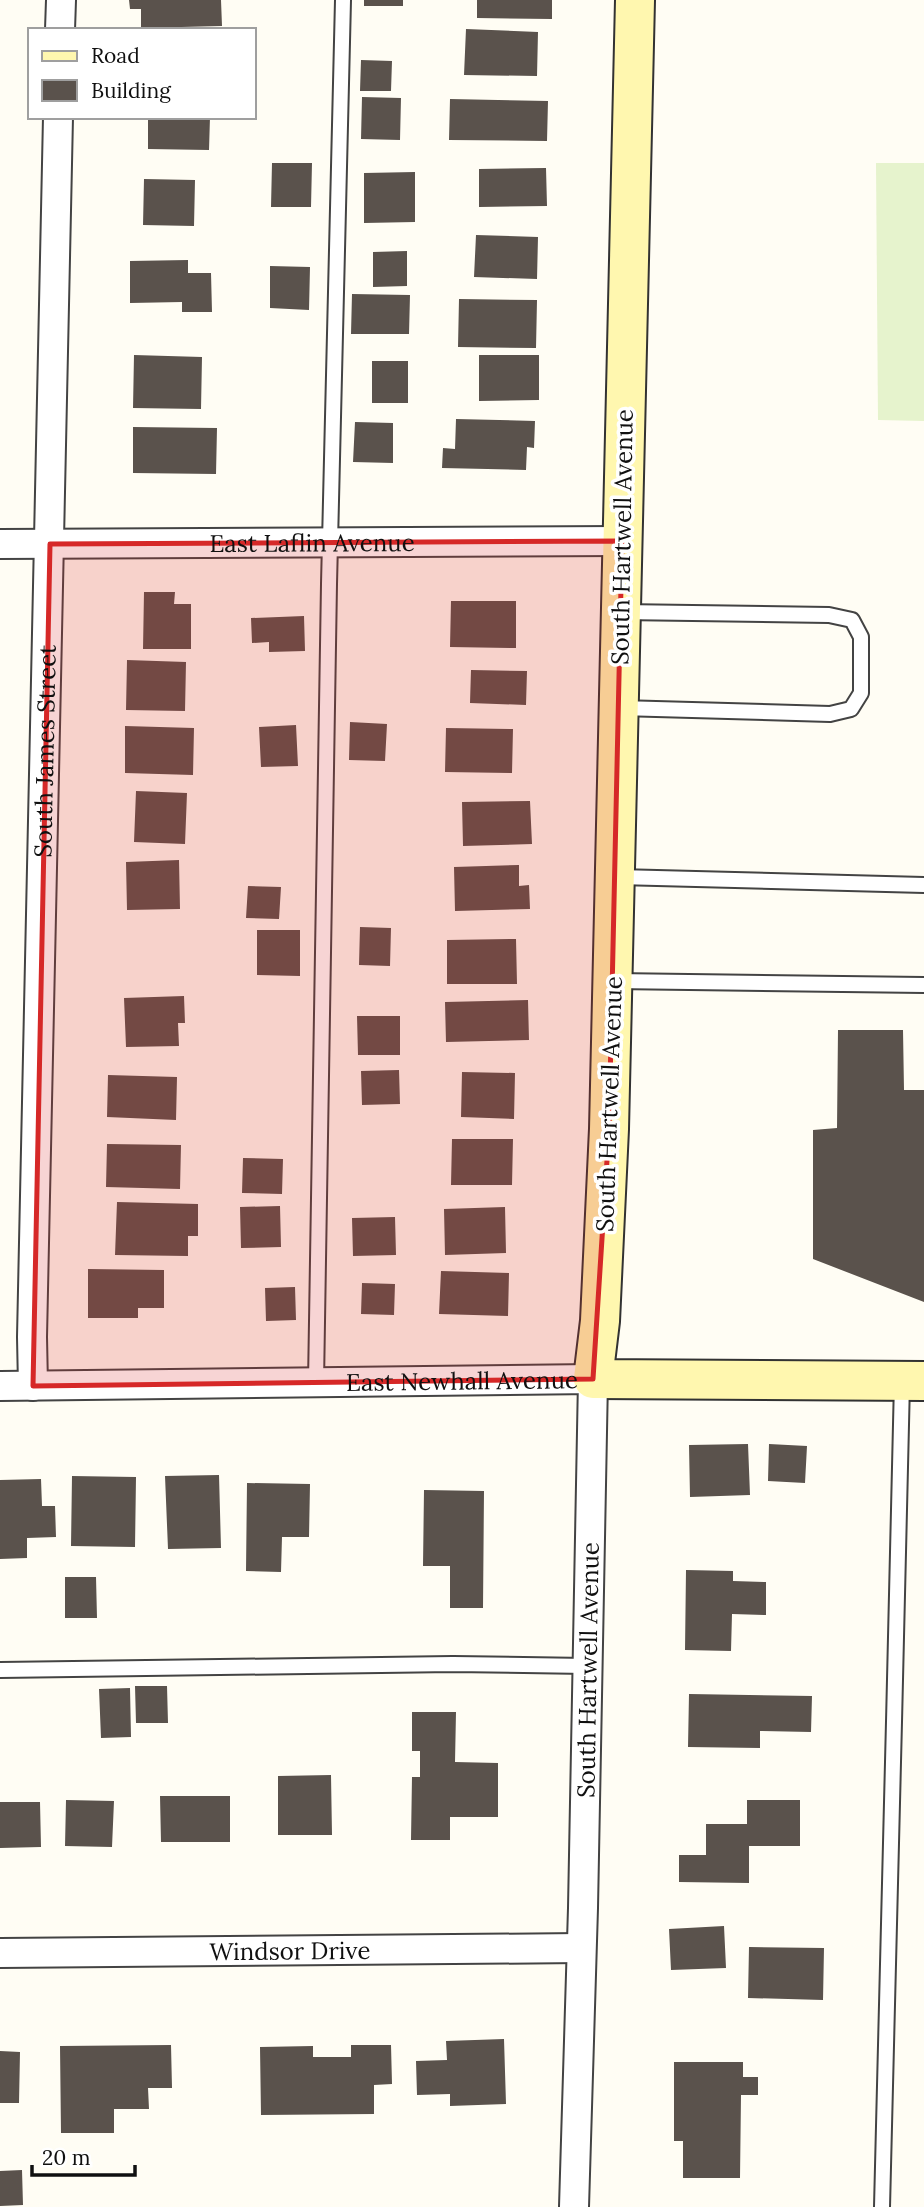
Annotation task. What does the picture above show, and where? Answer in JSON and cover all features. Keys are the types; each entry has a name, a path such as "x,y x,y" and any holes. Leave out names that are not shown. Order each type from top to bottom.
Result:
{"street":[{"path":"60,28 61,0"},
{"name":"South Hartwell Avenue","path":"574,2207 594,1436 593,1379 601,1308 609,1129 635,0"},
{"name":"South James Street","path":"33,1386 58,119"},
{"name":"East Laflin Avenue","path":"0,544 622,541"},
{"name":"East Newhall Avenue","path":"0,1386 593,1379 913,1381"},
{"name":"Windsor Drive","path":"0,1953 581,1948"}],"lane":[{"path":"316,1383 330,541 343,0"},
{"path":"619,708 830,714 851,709 861,692 861,637 852,620 829,615 620,612"},
{"path":"615,877 924,885"},
{"path":"613,981 924,985"},
{"path":"882,2207 892,1774 913,1381"},
{"path":"0,1670 453,1664 587,1666"}],"highlighted area":[{"path":"622,541 609,1129 593,1379 33,1386 50,544"}],"green space":[{"path":"876,163 924,163 924,421 878,420"}],"building":[{"path":"129,0 221,0 222,26 141,28 141,9 130,9"},
{"path":"364,0 403,0 403,6 364,6"},
{"path":"477,0 552,0 552,19 477,18"},
{"path":"466,29 538,32 537,76 464,75"},
{"path":"361,60 392,61 391,91 360,91"},
{"path":"362,97 401,98 400,140 361,139"},
{"path":"450,99 548,101 547,141 449,140"},
{"path":"148,119 210,119 209,150 148,149"},
{"path":"272,163 312,163 311,207 271,207"},
{"path":"546,168 547,206 479,207 479,169"},
{"path":"415,172 415,222 364,223 364,173"},
{"path":"144,179 195,180 194,226 143,225"},
{"path":"476,235 538,237 537,279 474,277"},
{"path":"407,251 407,286 373,287 373,252"},
{"path":"188,260 188,273 211,273 212,312 182,312 182,302 130,303 130,261"},
{"path":"270,266 310,267 309,310 270,308"},
{"path":"352,294 410,295 409,334 351,334"},
{"path":"459,299 537,300 536,348 458,347"},
{"path":"134,355 202,357 201,409 133,408"},
{"path":"479,355 539,355 539,400 479,401"},
{"path":"372,361 408,361 408,403 372,403"},
{"path":"456,419 535,421 534,448 527,447 526,470 442,468 443,448 455,449"},
{"path":"355,422 393,423 393,463 353,462"},
{"path":"133,427 217,428 216,474 133,473"},
{"path":"144,592 175,592 174,604 191,604 191,649 143,649"},
{"path":"451,601 516,601 516,648 450,647"},
{"path":"304,616 305,651 269,652 269,642 252,643 251,618"},
{"path":"127,660 186,662 185,711 126,710"},
{"path":"471,670 527,671 526,705 470,703"},
{"path":"350,722 387,724 385,761 349,760"},
{"path":"296,725 298,766 261,767 259,727"},
{"path":"125,726 194,728 193,775 125,773"},
{"path":"446,728 513,729 512,773 445,772"},
{"path":"136,791 187,793 185,844 134,842"},
{"path":"530,801 532,844 463,846 462,802"},
{"path":"179,860 180,909 127,910 126,862"},
{"path":"519,865 519,886 529,885 530,909 455,911 454,867"},
{"path":"248,886 281,887 279,919 246,918"},
{"path":"360,927 391,928 390,966 359,965"},
{"path":"257,930 300,930 300,976 257,975"},
{"path":"516,939 517,984 447,984 447,940"},
{"path":"184,996 185,1023 178,1023 179,1046 126,1047 124,998"},
{"path":"528,1000 529,1040 446,1042 445,1002"},
{"path":"357,1016 400,1016 400,1055 358,1055"},
{"path":"838,1030 903,1030 904,1090 924,1090 924,1302 813,1259 813,1130 837,1128"},
{"path":"399,1070 400,1104 362,1105 361,1071"},
{"path":"462,1072 515,1073 514,1119 461,1117"},
{"path":"108,1075 177,1077 176,1120 107,1117"},
{"path":"452,1139 513,1139 512,1185 451,1185"},
{"path":"107,1144 181,1145 180,1189 106,1187"},
{"path":"243,1158 283,1159 282,1194 242,1193"},
{"path":"117,1202 198,1204 198,1236 188,1236 188,1256 115,1255"},
{"path":"280,1206 281,1247 241,1248 240,1207"},
{"path":"505,1207 506,1253 445,1255 444,1209"},
{"path":"395,1217 396,1255 353,1256 352,1218"},
{"path":"88,1269 164,1270 164,1308 138,1308 138,1318 88,1318"},
{"path":"441,1271 509,1273 508,1316 439,1314"},
{"path":"362,1283 395,1284 394,1315 361,1314"},
{"path":"295,1287 296,1320 266,1321 265,1288"},
{"path":"748,1444 750,1495 690,1497 689,1445"},
{"path":"769,1444 807,1446 805,1483 768,1481"},
{"path":"219,1475 221,1548 168,1549 165,1476"},
{"path":"72,1476 136,1477 135,1547 71,1546"},
{"path":"41,1479 42,1506 55,1506 56,1537 27,1538 27,1558 0,1559 0,1480"},
{"path":"247,1483 310,1484 309,1537 282,1537 281,1572 246,1571"},
{"path":"424,1490 484,1491 483,1608 450,1608 450,1566 423,1566"},
{"path":"686,1570 733,1571 733,1581 766,1582 766,1615 732,1614 731,1651 685,1650"},
{"path":"65,1577 96,1577 97,1618 65,1618"},
{"path":"135,1686 167,1686 168,1723 136,1723"},
{"path":"130,1688 131,1737 101,1738 99,1689"},
{"path":"689,1694 812,1696 811,1732 760,1731 760,1748 688,1747"},
{"path":"412,1712 456,1712 455,1762 498,1763 498,1817 450,1817 450,1840 411,1840 412,1777 420,1777 420,1751 412,1751"},
{"path":"331,1775 332,1835 278,1835 278,1776"},
{"path":"160,1796 230,1796 230,1842 161,1842"},
{"path":"66,1800 114,1801 112,1847 65,1846"},
{"path":"747,1800 800,1800 800,1846 749,1846 749,1883 679,1882 679,1855 706,1855 706,1824 747,1824"},
{"path":"0,1802 40,1802 41,1847 0,1848"},
{"path":"724,1926 726,1968 671,1970 669,1929"},
{"path":"749,1947 824,1948 823,2000 748,1998"},
{"path":"504,2039 506,2104 450,2106 450,2094 417,2095 416,2061 447,2060 446,2041"},
{"path":"171,2045 172,2088 148,2088 149,2109 114,2109 114,2133 61,2133 60,2046"},
{"path":"351,2045 391,2045 392,2084 374,2085 374,2114 261,2115 260,2047 313,2046 313,2057 351,2057"},
{"path":"0,2051 20,2052 19,2103 0,2103"},
{"path":"674,2062 743,2062 743,2077 758,2077 758,2095 741,2095 740,2178 683,2178 683,2141 674,2141"},
{"path":"22,2170 23,2205 0,2206 0,2171"}]}
